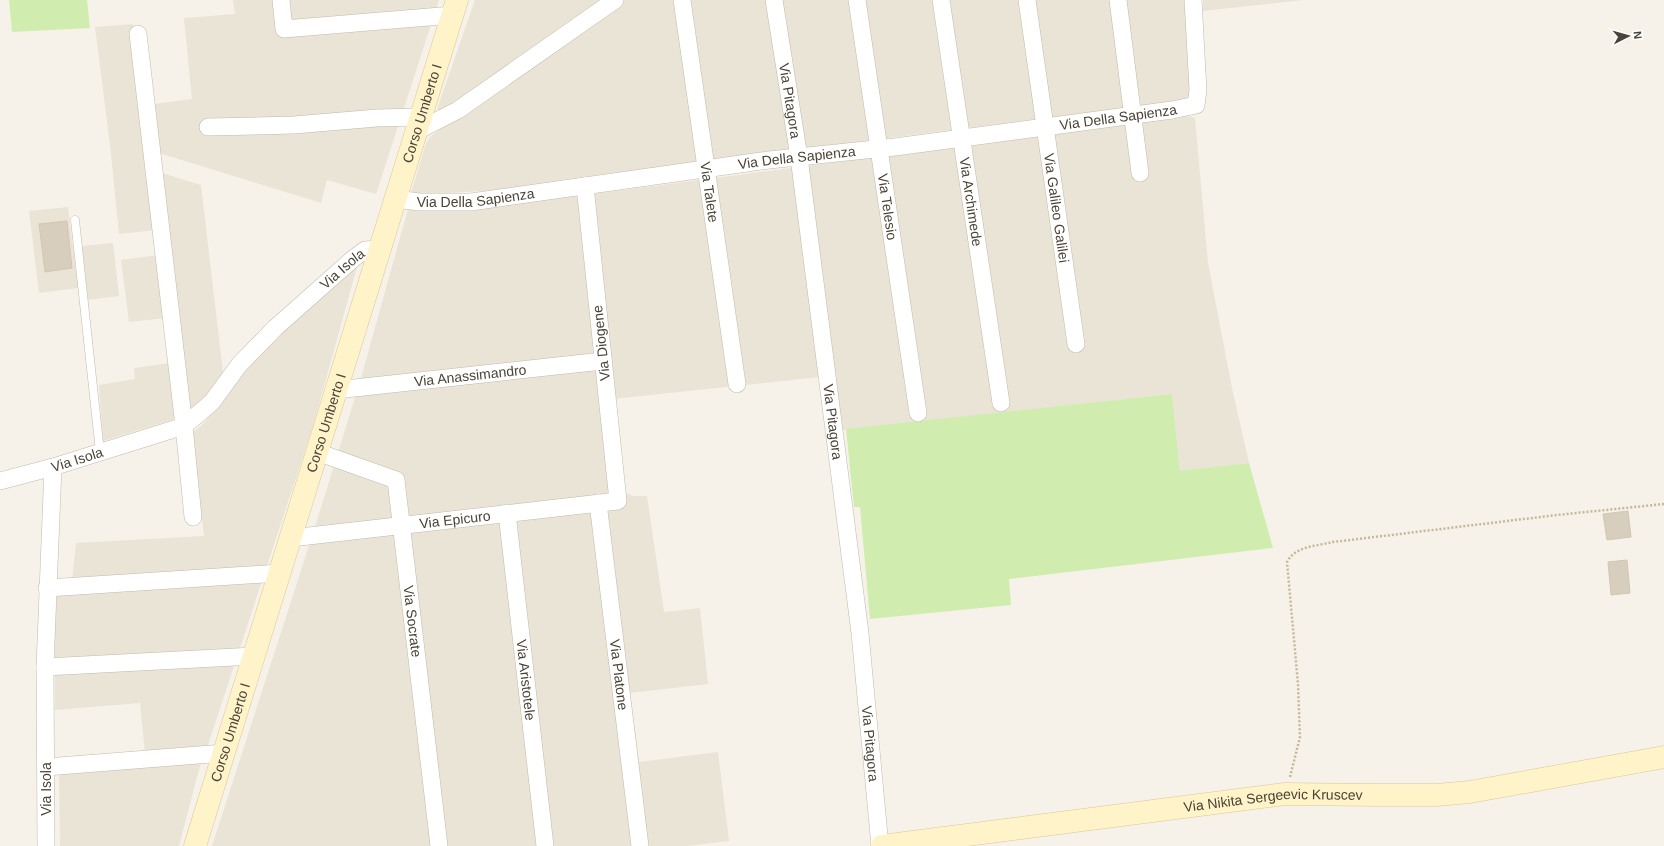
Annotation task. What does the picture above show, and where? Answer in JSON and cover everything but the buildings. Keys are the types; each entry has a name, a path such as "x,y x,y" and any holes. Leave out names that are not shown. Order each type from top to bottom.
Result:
{"street":[{"path":"281,0 284,29 455,7"},
{"path":"208,127 294,125 377,118 419,124 458,110 615,0"},
{"name":"Via Talete","path":"682,0 737,384"},
{"name":"Via Pitagora","path":"774,0 799,157 860,633 881,846"},
{"name":"Via Telesio","path":"857,0 918,413"},
{"name":"Via Archimede","path":"941,0 960,138 1001,403"},
{"name":"Via Galileo Galilei","path":"1027,0 1076,344"},
{"path":"1118,0 1140,172"},
{"name":"Via Della Sapienza","path":"396,199 419,202 471,202 707,169 1172,110 1196,105 1198,90 1193,0"},
{"name":"Corso Umberto I","path":"195,846 455,7"},
{"path":"138,34 184,426 193,517"},
{"name":"Via Diogene","path":"585,186 618,501"},
{"name":"Via Isola","path":"46,846 45,667 53,467 184,426 212,402 239,365 275,328 354,258 365,250 381,249"},
{"name":"Via Anassimandro","path":"336,390 603,361"},
{"name":"Via Socrate","path":"317,452 396,480 439,846"},
{"path":"0,481 53,467"},
{"name":"Via Epicuro","path":"291,538 618,501"},
{"name":"Via Platone","path":"598,503 640,846"},
{"name":"Via Aristotele","path":"507,513 545,846"},
{"path":"47,588 280,573"},
{"path":"45,667 254,656"},
{"path":"46,767 224,753"},
{"name":"Via Nikita Sergeevic Kruscev","path":"881,846 1285,794 1378,796 1470,792 1664,756"}],"lane":[{"path":"75,220 100,452"}],"path":[{"path":"1285,794 1300,737 1298,684 1286,562 1296,551 1340,541 1557,515 1664,504"}],"shaded area":[{"path":"233,0 439,0 376,194 327,180 321,203 159,153 154,104 192,99 184,18 235,14"},
{"path":"475,0 599,0 442,111 437,109"},
{"path":"625,0 1184,0 1195,96 1187,100 574,178 499,190 414,195 411,193 426,143 432,135"},
{"path":"1203,0 1303,0 1203,11"},
{"path":"133,24 156,230 119,234 110,145 95,27"},
{"path":"1189,116 1195,118 1208,263 1232,388 1249,463 1180,472 1172,394 827,432 820,377 613,399 621,491 633,496 647,496 664,612 700,608 708,684 630,693 639,762 718,752 729,841 687,846 212,846 315,527 361,378 408,209 501,206"},
{"path":"162,173 201,185 224,381 189,411"},
{"path":"68,207 78,288 39,293 29,211"},
{"path":"113,243 119,296 88,300 82,246"},
{"path":"158,255 166,318 129,322 121,260"},
{"path":"355,263 357,267 313,426 207,748 145,754 140,703 55,710 55,629 57,593 71,590 76,543 204,536 192,433 200,427 218,406 247,366"},
{"path":"171,363 178,418 103,441 99,385 135,379 134,368"},
{"path":"201,762 179,846 60,846 59,774"}],"green space":[{"path":"9,0 87,0 90,28 12,32"},
{"path":"1172,394 1180,471 1249,463 1273,548 1009,579 1011,605 870,619 860,507 854,507 846,429"}]}
